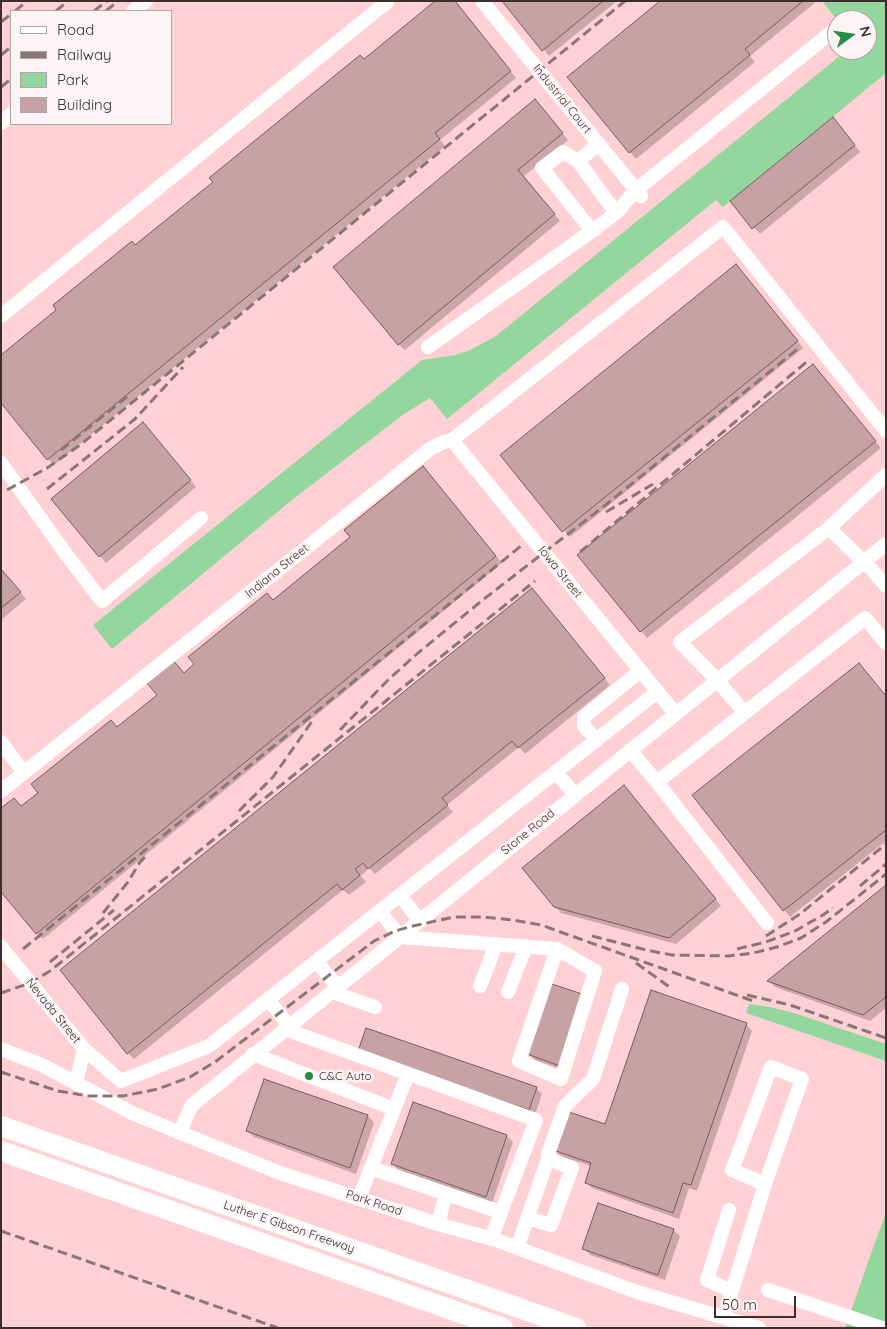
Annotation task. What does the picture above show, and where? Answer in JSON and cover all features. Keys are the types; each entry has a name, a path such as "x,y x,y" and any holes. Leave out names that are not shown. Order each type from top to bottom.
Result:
{"highway":[{"name":"Luther E Gibson Freeway","path":"1,1126 576,1328"},
{"name":"Luther E Gibson Freeway","path":"1,1151 503,1328"}],"street":[{"path":"134,10 146,1"},
{"path":"1,316 388,1"},
{"name":"Industrial Court","path":"482,1 639,194"},
{"path":"428,347 616,213 827,35"},
{"path":"578,161 599,144"},
{"path":"592,231 542,168 563,152 578,161 616,213"},
{"name":"Indiana Street","path":"24,773 430,449 447,442 723,227 886,430"},
{"name":"Iowa Street","path":"447,442 675,713"},
{"path":"1,463 102,601 201,518"},
{"path":"744,712 717,680 680,642 829,528 886,475"},
{"path":"829,528 886,586"},
{"name":"Stone Road","path":"179,1134 192,1105 253,1054 400,938 419,920 574,794 886,544"},
{"path":"657,782 865,618 886,643"},
{"path":"596,740 584,726 584,717 640,671"},
{"path":"84,1049 121,1081 208,1046 657,692"},
{"path":"1,742 24,773 1,791"},
{"path":"630,750 657,782 766,924"},
{"path":"556,772 574,794"},
{"path":"400,895 419,920"},
{"path":"380,911 400,938 557,949 595,971 561,1079 519,1062 557,949"},
{"path":"480,986 496,944"},
{"path":"508,992 526,946"},
{"name":"Nevada Street","path":"1,947 84,1049 76,1083"},
{"path":"316,961 335,990 375,1007"},
{"path":"517,1248 565,1106 593,1079 622,989"},
{"path":"268,999 287,1028 536,1120 491,1239"},
{"name":"Park Road","path":"1,1048 42,1065 134,1114 179,1134 280,1173 438,1224 491,1239 637,1292 760,1328"},
{"path":"253,1054 394,1109"},
{"path":"724,1317 765,1184 802,1079 772,1067 732,1170 765,1184"},
{"path":"359,1198 408,1074"},
{"path":"528,1218 551,1225 572,1168 548,1159"},
{"path":"371,1168 500,1212"},
{"path":"438,1224 446,1194"},
{"path":"729,1210 708,1280 732,1291"},
{"path":"768,1290 882,1328"}],"shaded area":[{"path":"1,1 886,1 886,1328 1,1328"}],"green space":[{"path":"822,1 886,1 886,73 723,207 716,200 447,419 430,398 404,414 292,500 112,649 93,625 422,360 455,355 470,350 496,336 835,60 877,60 877,10 829,10"},
{"path":"749,1004 794,1013 886,1044 886,1061 746,1013"},
{"path":"886,1213 886,1328 845,1328 873,1248"}],"building":[{"path":"435,1 455,1 511,71 435,133 440,139 47,460 1,403 1,355 56,310 53,305 132,241 135,245 213,182 209,178 360,55 364,59"},
{"path":"502,1 603,1 542,51"},
{"path":"660,1 803,1 745,49 750,55 629,153 567,77"},
{"path":"535,99 563,133 518,170 555,214 398,345 333,267"},
{"path":"833,117 855,145 752,229 730,201"},
{"path":"736,264 798,341 562,532 500,455"},
{"path":"813,364 876,441 640,632 577,555"},
{"path":"143,422 191,480 99,557 51,499"},
{"path":"423,466 496,556 36,934 1,892 1,808 14,798 21,806 38,793 31,784 111,720 117,727 157,695 146,682 173,660 184,673 194,664 188,657 267,593 273,600 350,537 344,530"},
{"path":"1,569 21,592 1,608"},
{"path":"532,588 605,678 518,748 512,741 442,798 448,805 368,869 363,863 355,869 360,875 342,890 337,884 127,1054 60,970"},
{"path":"859,663 886,696 886,830 783,911 692,795"},
{"path":"624,785 716,899 669,938 554,907 522,868"},
{"path":"886,885 886,997 863,1015 767,981"},
{"path":"552,984 585,995 560,1066 527,1054"},
{"path":"651,990 747,1023 691,1185 683,1183 673,1213 585,1183 591,1163 553,1150 566,1111 605,1124"},
{"path":"366,1028 537,1087 529,1110 358,1051"},
{"path":"264,1079 368,1115 350,1168 246,1131"},
{"path":"413,1102 507,1135 486,1197 391,1164"},
{"path":"598,1203 674,1229 658,1275 582,1249"}],"railway":[{"path":"16,10 27,1"},
{"path":"57,10 68,1"},
{"path":"95,10 107,1"},
{"path":"107,10 118,1"},
{"path":"7,490 47,468 80,445 625,1"},
{"path":"1,22 10,15"},
{"path":"1,55 10,48"},
{"path":"1,87 10,80"},
{"path":"340,730 388,680 418,653 608,503 800,347"},
{"path":"580,552 810,359"},
{"path":"47,489 135,419 183,367"},
{"path":"61,450 129,395"},
{"path":"606,512 653,484"},
{"path":"23,949 521,546"},
{"path":"1,993 30,983 50,971 535,581"},
{"path":"239,811 273,777 313,720"},
{"path":"766,936 800,914 886,844"},
{"path":"103,913 128,882 140,862 148,854"},
{"path":"860,886 886,864"},
{"path":"592,936 672,955 729,956 753,953 801,938 826,922 886,874"},
{"path":"737,949 766,942 795,931 833,908"},
{"path":"50,962 114,910"},
{"path":"1,1072 58,1091 89,1096 123,1096 158,1089 190,1077 215,1062 374,941 395,931 454,917 484,917 541,925 753,1001"},
{"path":"636,963 671,988"},
{"path":"747,995 790,1005 886,1038"},
{"path":"1,1231 278,1328"}],"place":[{"name":"C&C Auto","path":"309,1076"}]}
